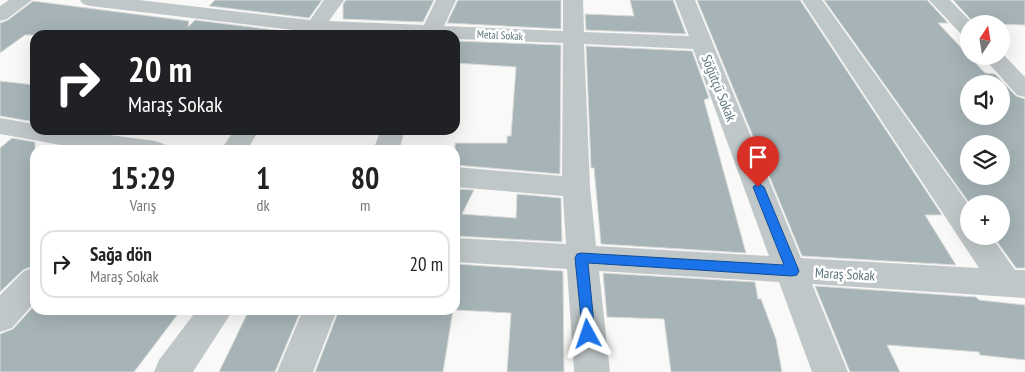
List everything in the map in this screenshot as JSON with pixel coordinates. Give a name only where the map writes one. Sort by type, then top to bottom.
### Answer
[{"type":"street","points":[[0,15],[22,0]]},
{"type":"street","name":"Metal Sokak","points":[[90,0],[269,14],[310,30]]},
{"type":"street","points":[[314,30],[334,0]]},
{"type":"street","points":[[432,30],[446,0]]},
{"type":"street","points":[[573,0],[576,187],[592,372]]},
{"type":"street","name":"Söğütçü Sokak","points":[[686,0],[830,372]]},
{"type":"street","points":[[812,0],[960,215]]},
{"type":"street","points":[[939,0],[960,22]]},
{"type":"street","name":"Metal Sokak","points":[[460,34],[702,43]]},
{"type":"street","points":[[1001,65],[1025,90]]},
{"type":"street","points":[[6,133],[111,145]]},
{"type":"street","points":[[460,177],[576,187]]},
{"type":"street","points":[[982,245],[1016,283]]},
{"type":"street","name":"Maraş Sokak","points":[[460,250],[1016,283]]},
{"type":"street","points":[[0,317],[30,285]]},
{"type":"street","points":[[172,372],[212,315]]},
{"type":"street","points":[[295,372],[318,315]]},
{"type":"building","points":[[215,0],[322,0],[309,18],[209,6]]},
{"type":"building","points":[[346,0],[434,0],[423,22],[343,19],[343,4]]},
{"type":"building","points":[[458,0],[561,0],[561,29],[447,23]]},
{"type":"building","points":[[630,0],[673,0],[686,34],[586,30],[585,14],[634,16]]},
{"type":"building","points":[[697,0],[800,0],[942,215],[925,215],[956,265],[802,256]]},
{"type":"building","points":[[824,0],[927,0],[948,23],[938,23],[960,46],[960,65],[977,65],[985,73],[996,75],[960,75],[960,125],[1010,125],[1010,90],[1016,96],[1025,99],[1025,268],[1016,268],[999,245],[1010,245],[1010,195],[964,195]]},
{"type":"building","points":[[953,0],[1025,0],[1025,25],[1010,25],[1010,15],[967,15]]},
{"type":"building","points":[[33,1],[189,21],[188,27],[195,20],[275,30],[30,30],[30,35],[25,35],[0,53],[0,23],[8,20]]},
{"type":"building","points":[[460,41],[561,45],[560,174],[460,165],[460,145],[455,145],[455,143],[507,143],[507,136],[511,136],[516,67],[460,63]]},
{"type":"building","points":[[586,46],[692,51],[709,98],[704,100],[746,253],[601,244],[594,168],[591,168]]},
{"type":"building","points":[[0,81],[30,84],[30,121],[0,116]]},
{"type":"building","points":[[12,138],[35,142],[35,145],[30,145],[30,267],[23,270],[0,292],[0,148]]},
{"type":"building","points":[[460,189],[474,190],[462,214],[516,218],[517,194],[561,198],[562,242],[460,236]]},
{"type":"building","points":[[460,264],[563,271],[564,372],[507,372],[511,313],[460,310]]},
{"type":"building","points":[[603,273],[755,282],[758,299],[761,299],[776,339],[782,372],[671,372],[664,319],[607,317]]},
{"type":"building","points":[[815,286],[976,297],[979,300],[1025,305],[1025,360],[980,355],[979,352],[887,345],[900,372],[850,372]]},
{"type":"building","points":[[30,310],[30,315],[177,315],[134,372],[0,372],[0,334],[13,329]]},
{"type":"building","points":[[247,315],[299,315],[275,372],[219,372]]},
{"type":"building","points":[[337,315],[452,315],[443,372],[315,372]]},
{"type":"route","points":[[588,334],[581,258],[792,271],[758,187]]}]
